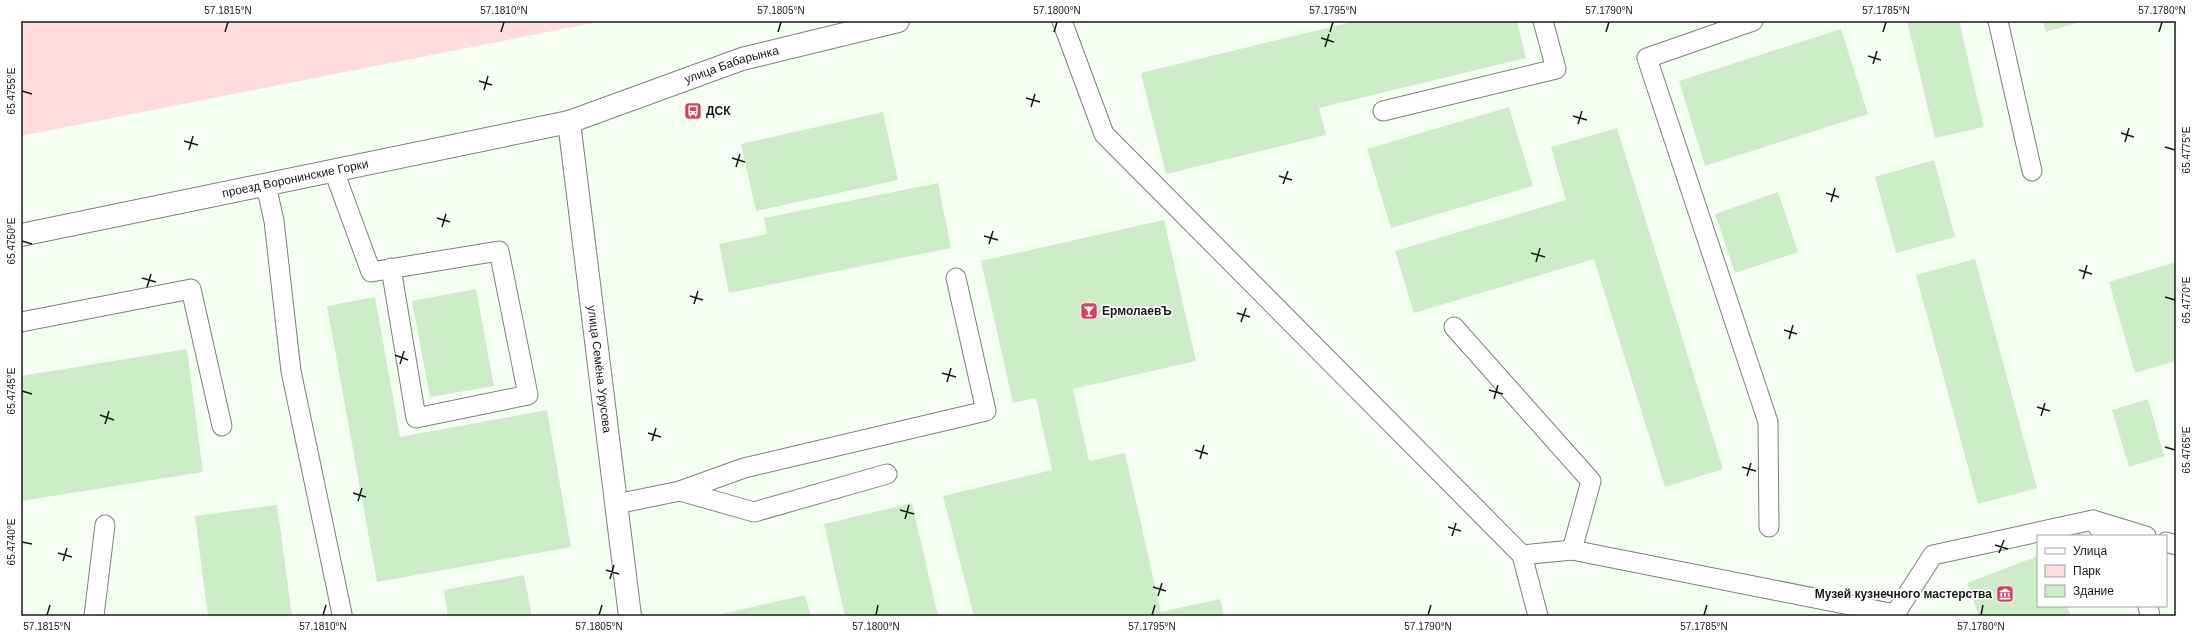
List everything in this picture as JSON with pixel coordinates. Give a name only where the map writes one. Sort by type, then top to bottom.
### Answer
[{"type":"street","name":"улица Бабарынка","points":[[569,122],[742,59],[898,21]]},
{"type":"street","name":"проезд Воронинские Горки","points":[[21,235],[569,122]]},
{"type":"street","name":"улица Семёна Урусова","points":[[569,122],[630,616]]},
{"type":"lane","points":[[1062,21],[1104,134],[1522,555],[1538,616]]},
{"type":"lane","points":[[1383,111],[1556,69],[1543,21]]},
{"type":"lane","points":[[1753,21],[1647,58],[1768,422],[1769,528]]},
{"type":"lane","points":[[1998,21],[2032,171]]},
{"type":"lane","points":[[334,171],[371,272],[391,268],[499,251],[528,395],[416,418],[391,268]]},
{"type":"lane","points":[[266,185],[274,221],[291,371],[342,614]]},
{"type":"lane","points":[[616,504],[680,491],[744,468],[986,411],[956,278]]},
{"type":"lane","points":[[21,322],[191,289],[222,426]]},
{"type":"lane","points":[[1454,327],[1591,481],[1572,550]]},
{"type":"lane","points":[[680,491],[754,512],[887,474]]},
{"type":"lane","points":[[1522,555],[1572,550],[1896,615],[1933,554],[2093,520],[2143,535]]},
{"type":"lane","points":[[2093,520],[2104,535]]},
{"type":"lane","points":[[94,616],[105,526]]},
{"type":"green space","points":[[21,21],[603,21],[21,136]]},
{"type":"building","points":[[1356,21],[1517,21],[1526,58],[1319,108],[1326,135],[1166,174],[1141,73]]},
{"type":"building","points":[[1907,21],[1959,21],[1984,127],[1935,138]]},
{"type":"building","points":[[2043,21],[2083,21],[2046,32]]},
{"type":"building","points":[[1841,29],[1868,114],[1705,166],[1679,81]]},
{"type":"building","points":[[1509,107],[1533,186],[1391,228],[1367,149]]},
{"type":"building","points":[[883,112],[898,180],[756,211],[741,144]]},
{"type":"building","points":[[1617,128],[1723,469],[1665,487],[1594,259],[1414,313],[1395,251],[1566,200],[1551,147]]},
{"type":"building","points":[[1934,160],[1955,237],[1896,253],[1875,177]]},
{"type":"building","points":[[938,183],[951,248],[729,293],[719,244],[767,234],[764,218]]},
{"type":"building","points":[[1778,192],[1798,252],[1735,273],[1715,214]]},
{"type":"building","points":[[1164,220],[1196,361],[1073,389],[1089,461],[1125,453],[1161,612],[1220,599],[1224,616],[974,616],[943,496],[1052,470],[1036,398],[1013,403],[981,261]]},
{"type":"building","points":[[1975,259],[2037,488],[1978,504],[1916,275]]},
{"type":"building","points":[[2176,262],[2176,361],[2135,373],[2109,282]]},
{"type":"building","points":[[476,289],[494,386],[430,397],[412,301]]},
{"type":"building","points":[[375,297],[400,437],[547,410],[571,547],[377,582],[327,306]]},
{"type":"building","points":[[187,349],[203,472],[21,501],[21,376]]},
{"type":"building","points":[[2148,399],[2164,456],[2129,467],[2112,410]]},
{"type":"building","points":[[912,503],[938,616],[845,616],[824,524]]},
{"type":"building","points":[[277,505],[292,616],[208,616],[195,516]]},
{"type":"building","name":"Музей кузнечного мастерства","points":[[2037,556],[2037,607],[2067,607],[2071,616],[1979,616],[1967,583]]},
{"type":"building","points":[[524,575],[532,616],[448,616],[444,590]]},
{"type":"building","points":[[805,595],[811,616],[717,616],[717,615]]},
{"type":"place","name":"ДСК","points":[[693,111]]},
{"type":"place","name":"ЕрмолаевЪ","points":[[1089,311]]},
{"type":"place","name":"Музей кузнечного мастерства","points":[[2005,594]]}]
